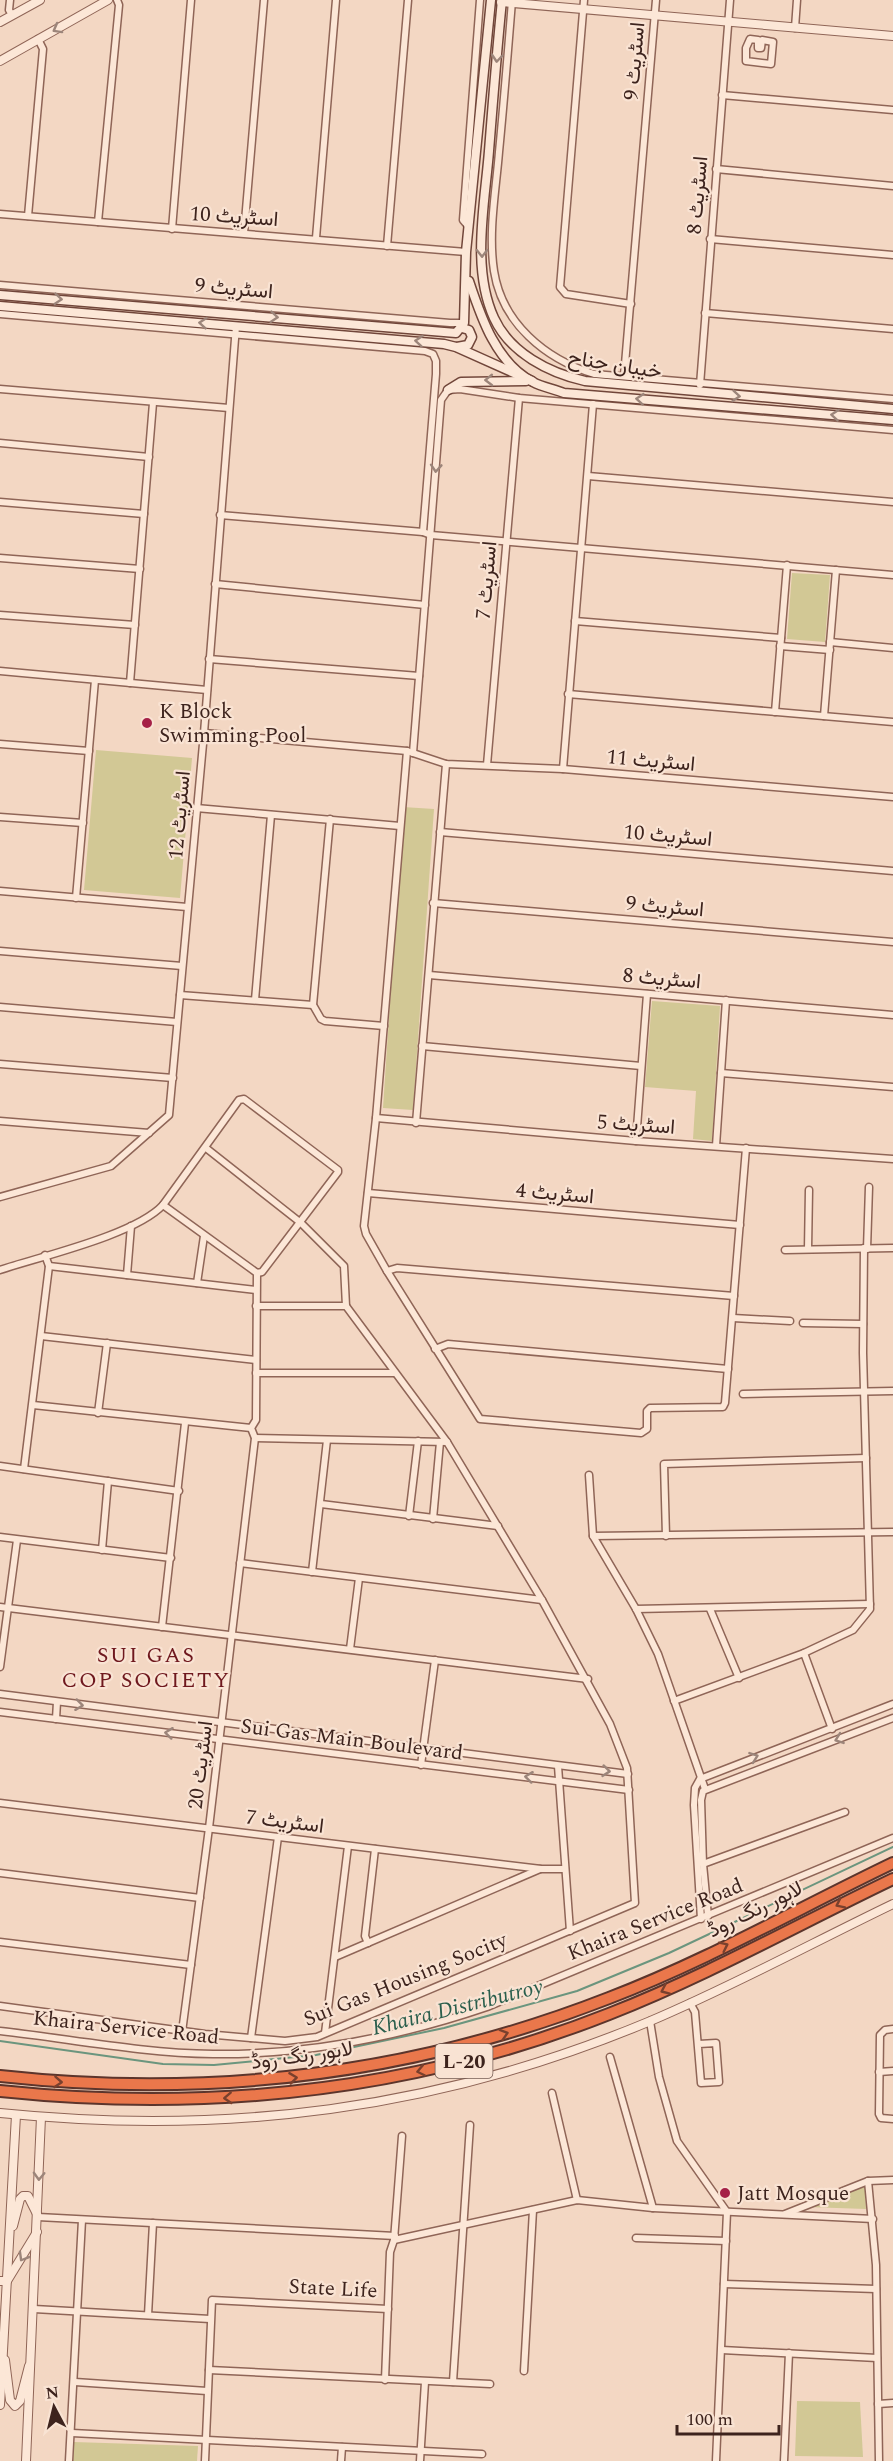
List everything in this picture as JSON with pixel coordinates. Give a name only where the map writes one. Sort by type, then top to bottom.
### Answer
[{"type":"highway","name":"لاہور رنگ روڈ","points":[[0,2076],[146,2086],[235,2084],[324,2074],[457,2048],[535,2025],[636,1988],[893,1863]]},
{"type":"highway","name":"لاہور رنگ روڈ","points":[[0,2091],[100,2099],[209,2099],[333,2088],[424,2070],[492,2053],[608,2014],[675,1986],[893,1879]]},
{"type":"main road","name":"خیبان جناح","points":[[456,347],[468,345],[472,337],[463,325],[467,275],[466,252],[491,0]]},
{"type":"main road","name":"خیبان جناح","points":[[502,1],[483,228],[483,262],[486,292],[494,318],[504,335],[528,357],[546,368],[593,378],[699,393],[893,409]]},
{"type":"main road","name":"خیبان جناح","points":[[467,275],[490,336],[513,367],[532,381],[564,393],[893,420]]},
{"type":"main road","points":[[0,295],[449,333],[456,333],[463,325]]},
{"type":"main road","points":[[0,306],[235,330],[444,344],[456,347],[532,381]]},
{"type":"main road","points":[[448,390],[461,382],[532,381]]},
{"type":"street","points":[[10,0],[9,10],[12,15]]},
{"type":"street","points":[[0,22],[40,0]]},
{"type":"street","points":[[0,61],[108,0]]},
{"type":"street","points":[[98,222],[119,5],[117,0]]},
{"type":"street","points":[[172,229],[191,0]]},
{"type":"street","points":[[244,233],[264,0]]},
{"type":"street","points":[[316,238],[336,0]]},
{"type":"street","points":[[387,246],[408,0]]},
{"type":"street","points":[[469,227],[464,220],[480,0]]},
{"type":"street","points":[[584,0],[560,287],[566,294],[631,304]]},
{"type":"street","name":"اسٹریٹ 9","points":[[624,376],[656,0]]},
{"type":"street","name":"اسٹریٹ 8","points":[[699,393],[729,0]]},
{"type":"street","points":[[795,28],[797,0]]},
{"type":"street","points":[[502,1],[893,36]]},
{"type":"street","points":[[512,2],[493,230],[494,271],[501,294],[512,317],[531,340],[545,352],[593,378],[624,376],[893,399]]},
{"type":"street","points":[[478,17],[489,18]]},
{"type":"street","points":[[28,216],[42,49],[38,39]]},
{"type":"street","points":[[750,39],[758,40],[758,48],[761,48],[762,40],[773,42],[771,64],[746,61],[746,48],[750,39]]},
{"type":"street","points":[[722,95],[893,110]]},
{"type":"street","points":[[716,169],[893,186]]},
{"type":"street","name":"اسٹریٹ 10","points":[[0,214],[466,252]]},
{"type":"street","points":[[483,228],[493,230]]},
{"type":"street","points":[[710,239],[893,255]]},
{"type":"street","name":"اسٹریٹ 9","points":[[0,285],[463,325]]},
{"type":"street","points":[[0,314],[235,330],[430,352],[436,360],[435,388],[423,531]]},
{"type":"street","points":[[705,314],[893,329]]},
{"type":"street","name":"اسٹریٹ 12","points":[[0,1197],[111,1166],[169,1115],[204,733],[235,330]]},
{"type":"street","points":[[0,389],[229,408]]},
{"type":"street","points":[[746,1148],[725,1403],[723,1407],[650,1408],[647,1411],[647,1429],[641,1433],[485,1420],[477,1415],[364,1230],[376,1118],[400,826],[426,605],[441,400],[448,390],[460,389],[519,398],[893,430]]},
{"type":"street","name":"اسٹریٹ 7","points":[[487,765],[519,398]]},
{"type":"street","points":[[130,683],[153,403]]},
{"type":"street","points":[[562,770],[593,404]]},
{"type":"street","points":[[0,443],[149,457]]},
{"type":"street","points":[[588,476],[893,502]]},
{"type":"street","points":[[0,502],[144,514]]},
{"type":"street","points":[[220,515],[423,531],[431,535],[893,575]]},
{"type":"street","points":[[0,558],[140,569]]},
{"type":"street","points":[[775,712],[787,565]]},
{"type":"street","points":[[824,716],[836,570]]},
{"type":"street","points":[[215,584],[426,605]]},
{"type":"street","points":[[0,615],[135,625]]},
{"type":"street","points":[[575,621],[781,638]]},
{"type":"street","points":[[780,646],[893,648]]},
{"type":"street","points":[[209,659],[419,676]]},
{"type":"street","points":[[0,671],[207,690]]},
{"type":"street","points":[[76,898],[95,680]]},
{"type":"street","points":[[568,694],[893,722]]},
{"type":"street","name":"اسٹریٹ 11","points":[[204,733],[410,752],[446,764],[562,770],[893,797]]},
{"type":"street","points":[[0,744],[89,751]]},
{"type":"street","points":[[416,1123],[446,764]]},
{"type":"street","points":[[196,808],[400,826]]},
{"type":"street","points":[[255,1000],[271,815]]},
{"type":"street","points":[[0,817],[83,823]]},
{"type":"street","points":[[330,819],[313,1005],[321,1018],[326,1021],[384,1026]]},
{"type":"street","name":"اسٹریٹ 10","points":[[440,832],[893,871]]},
{"type":"street","points":[[0,891],[187,908]]},
{"type":"street","name":"اسٹریٹ 9","points":[[434,903],[893,942]]},
{"type":"street","points":[[0,951],[182,966]]},
{"type":"street","name":"اسٹریٹ 8","points":[[429,975],[893,1015]]},
{"type":"street","points":[[636,1141],[647,993]]},
{"type":"street","points":[[180,995],[313,1005]]},
{"type":"street","points":[[716,1146],[726,1000]]},
{"type":"street","points":[[0,1007],[177,1022]]},
{"type":"street","points":[[422,1046],[640,1066]]},
{"type":"street","points":[[0,1064],[173,1078]]},
{"type":"street","points":[[721,1073],[893,1087]]},
{"type":"street","points":[[0,1270],[149,1218],[163,1205],[239,1100],[244,1099],[338,1170],[301,1223],[262,1272],[257,1273]]},
{"type":"street","name":"اسٹریٹ 5","points":[[376,1118],[636,1141],[893,1160]]},
{"type":"street","points":[[0,1121],[149,1133]]},
{"type":"street","points":[[206,1148],[301,1223],[344,1266],[346,1306],[444,1442],[542,1600],[588,1679],[626,1759],[629,1790]]},
{"type":"street","points":[[674,1701],[804,1653],[853,1630],[870,1609],[863,1324],[869,1187]]},
{"type":"street","points":[[808,1249],[809,1190]]},
{"type":"street","name":"اسٹریٹ 4","points":[[368,1193],[740,1226]]},
{"type":"street","points":[[163,1205],[257,1273]]},
{"type":"street","points":[[127,1275],[131,1226]]},
{"type":"street","points":[[197,1283],[204,1236]]},
{"type":"street","points":[[785,1250],[893,1248]]},
{"type":"street","points":[[24,1469],[49,1266],[45,1255]]},
{"type":"street","points":[[49,1266],[256,1290]]},
{"type":"street","points":[[387,1270],[397,1268],[734,1296]]},
{"type":"street","points":[[33,1405],[251,1428],[256,1420],[257,1273]]},
{"type":"street","points":[[256,1306],[346,1306]]},
{"type":"street","points":[[733,1318],[790,1321]]},
{"type":"street","points":[[802,1323],[863,1324]]},
{"type":"street","points":[[40,1336],[256,1360]]},
{"type":"street","points":[[98,1413],[107,1343]]},
{"type":"street","points":[[435,1349],[448,1344],[728,1369]]},
{"type":"street","points":[[256,1373],[395,1373]]},
{"type":"street","points":[[743,1394],[893,1391]]},
{"type":"street","points":[[162,1627],[185,1422]]},
{"type":"street","name":"اسٹریٹ 20","points":[[182,2032],[209,1828],[255,1438],[251,1428]]},
{"type":"street","points":[[255,1438],[444,1442]]},
{"type":"street","points":[[312,1572],[327,1440]]},
{"type":"street","points":[[409,1516],[418,1441]]},
{"type":"street","points":[[433,1518],[444,1442]]},
{"type":"street","points":[[666,1536],[664,1464],[866,1458]]},
{"type":"street","points":[[0,1466],[179,1491]]},
{"type":"street","points":[[589,1475],[593,1536],[636,1609],[658,1654],[705,1789],[701,1800],[703,1864],[708,1916]]},
{"type":"street","points":[[102,1550],[108,1481]]},
{"type":"street","points":[[321,1504],[498,1526]]},
{"type":"street","points":[[593,1536],[893,1532]]},
{"type":"street","points":[[0,1538],[171,1558]]},
{"type":"street","points":[[0,1667],[18,1540]]},
{"type":"street","points":[[240,1563],[542,1600]]},
{"type":"street","points":[[350,1648],[359,1578]]},
{"type":"street","points":[[636,1609],[870,1604]]},
{"type":"street","points":[[0,1607],[350,1648],[588,1679]]},
{"type":"street","points":[[710,1609],[739,1677]]},
{"type":"street","points":[[804,1653],[832,1728]]},
{"type":"street","points":[[421,1765],[435,1660]]},
{"type":"street","name":"Sui Gas Main Boulevard","points":[[0,1695],[628,1773]]},
{"type":"street","points":[[56,1719],[57,1702]]},
{"type":"street","points":[[701,1919],[694,1805],[695,1788],[700,1779],[893,1704]]},
{"type":"street","name":"Sui Gas Main Boulevard","points":[[0,1712],[629,1790]]},
{"type":"street","points":[[861,1718],[865,1729]]},
{"type":"street","points":[[705,1789],[893,1718]]},
{"type":"street","points":[[558,1766],[570,1931]]},
{"type":"street","name":"Sui Gas Housing Socity","points":[[0,2006],[182,2032],[285,2041],[325,2033],[635,1903],[629,1790]]},
{"type":"street","name":"اسٹریٹ 7","points":[[0,1803],[540,1869],[565,1869]]},
{"type":"street","points":[[703,1864],[846,1812]]},
{"type":"street","points":[[251,2038],[278,1837]]},
{"type":"street","name":"Khaira Service Road","points":[[0,2031],[164,2051],[213,2054],[291,2050],[382,2037],[425,2027],[487,2007],[893,1838]]},
{"type":"street","points":[[325,2033],[348,1846]]},
{"type":"street","points":[[368,1943],[365,1935],[375,1849]]},
{"type":"street","points":[[335,1957],[540,1869]]},
{"type":"street","points":[[0,1873],[200,1898]]},
{"type":"street","points":[[0,2113],[162,2123],[260,2118],[357,2106],[419,2094],[517,2069],[650,2021],[893,1904]]},
{"type":"street","points":[[0,1942],[191,1965]]},
{"type":"street","points":[[690,2003],[695,2012],[700,2083],[719,2082],[716,2043],[699,2044]]},
{"type":"street","points":[[650,2021],[659,2078],[677,2141],[727,2212],[716,2461]]},
{"type":"street","points":[[893,2030],[885,2030],[880,2035],[879,2072],[879,2114],[881,2118],[893,2120]]},
{"type":"street","points":[[610,2057],[653,2208]]},
{"type":"street","points":[[879,2072],[893,2071]]},
{"type":"street","points":[[552,2093],[578,2200]]},
{"type":"street","points":[[0,2405],[4,2281],[9,2241],[16,2115]]},
{"type":"street","points":[[26,2461],[38,2232],[41,2117]]},
{"type":"street","points":[[453,2382],[470,2126]]},
{"type":"street","name":"State Life","points":[[210,2319],[211,2301],[214,2299],[388,2309],[390,2252],[394,2238],[402,2136]]},
{"type":"street","points":[[782,2215],[868,2181],[893,2180]]},
{"type":"street","points":[[868,2181],[873,2219],[876,2289],[879,2461]]},
{"type":"street","points":[[9,2241],[20,2199],[23,2196],[28,2196],[38,2217]]},
{"type":"street","points":[[38,2217],[394,2238],[464,2226],[578,2200],[653,2208],[873,2219]]},
{"type":"street","points":[[524,2371],[533,2210]]},
{"type":"street","points":[[69,2461],[82,2220]]},
{"type":"street","points":[[148,2315],[153,2223]]},
{"type":"street","points":[[4,2281],[38,2232]]},
{"type":"street","points":[[636,2238],[726,2241]]},
{"type":"street","points":[[724,2284],[876,2289]]},
{"type":"street","points":[[34,2309],[210,2319],[205,2461]]},
{"type":"street","points":[[385,2380],[388,2309]]},
{"type":"street","points":[[722,2350],[877,2358]]},
{"type":"street","points":[[3,2352],[9,2400],[15,2406],[20,2401],[24,2378],[31,2358]]},
{"type":"street","points":[[784,2461],[789,2353]]},
{"type":"street","points":[[209,2370],[490,2384]]},
{"type":"street","points":[[75,2382],[207,2391]]},
{"type":"street","points":[[420,2461],[425,2382]]},
{"type":"street","points":[[878,2404],[893,2403]]},
{"type":"street","points":[[72,2433],[482,2454]]},
{"type":"street","points":[[341,2461],[342,2447]]},
{"type":"shaded area","points":[[792,573],[830,575],[825,642],[787,639]]},
{"type":"shaded area","points":[[96,750],[192,758],[180,898],[84,890]]},
{"type":"shaded area","points":[[403,807],[434,809],[413,1110],[383,1108]]},
{"type":"shaded area","points":[[652,1001],[720,1006],[712,1141],[693,1139],[696,1091],[645,1087]]},
{"type":"shaded area","points":[[865,2185],[866,2209],[807,2207]]},
{"type":"shaded area","points":[[797,2401],[860,2402],[863,2457],[795,2456]]},
{"type":"shaded area","points":[[74,2442],[198,2446],[197,2461],[73,2461]]},
{"type":"waterway","name":"Khaira Distributroy","points":[[0,2041],[163,2064],[214,2065],[316,2055],[444,2028],[577,1991],[669,1953],[893,1847]]},
{"type":"place","name":"K Block Swimming Pool","points":[[147,723]]},
{"type":"place","name":"Jatt Mosque","points":[[725,2193]]},
{"type":"district","name":"SUI GAS COP SOCIETY","points":[[146,1667]]}]
